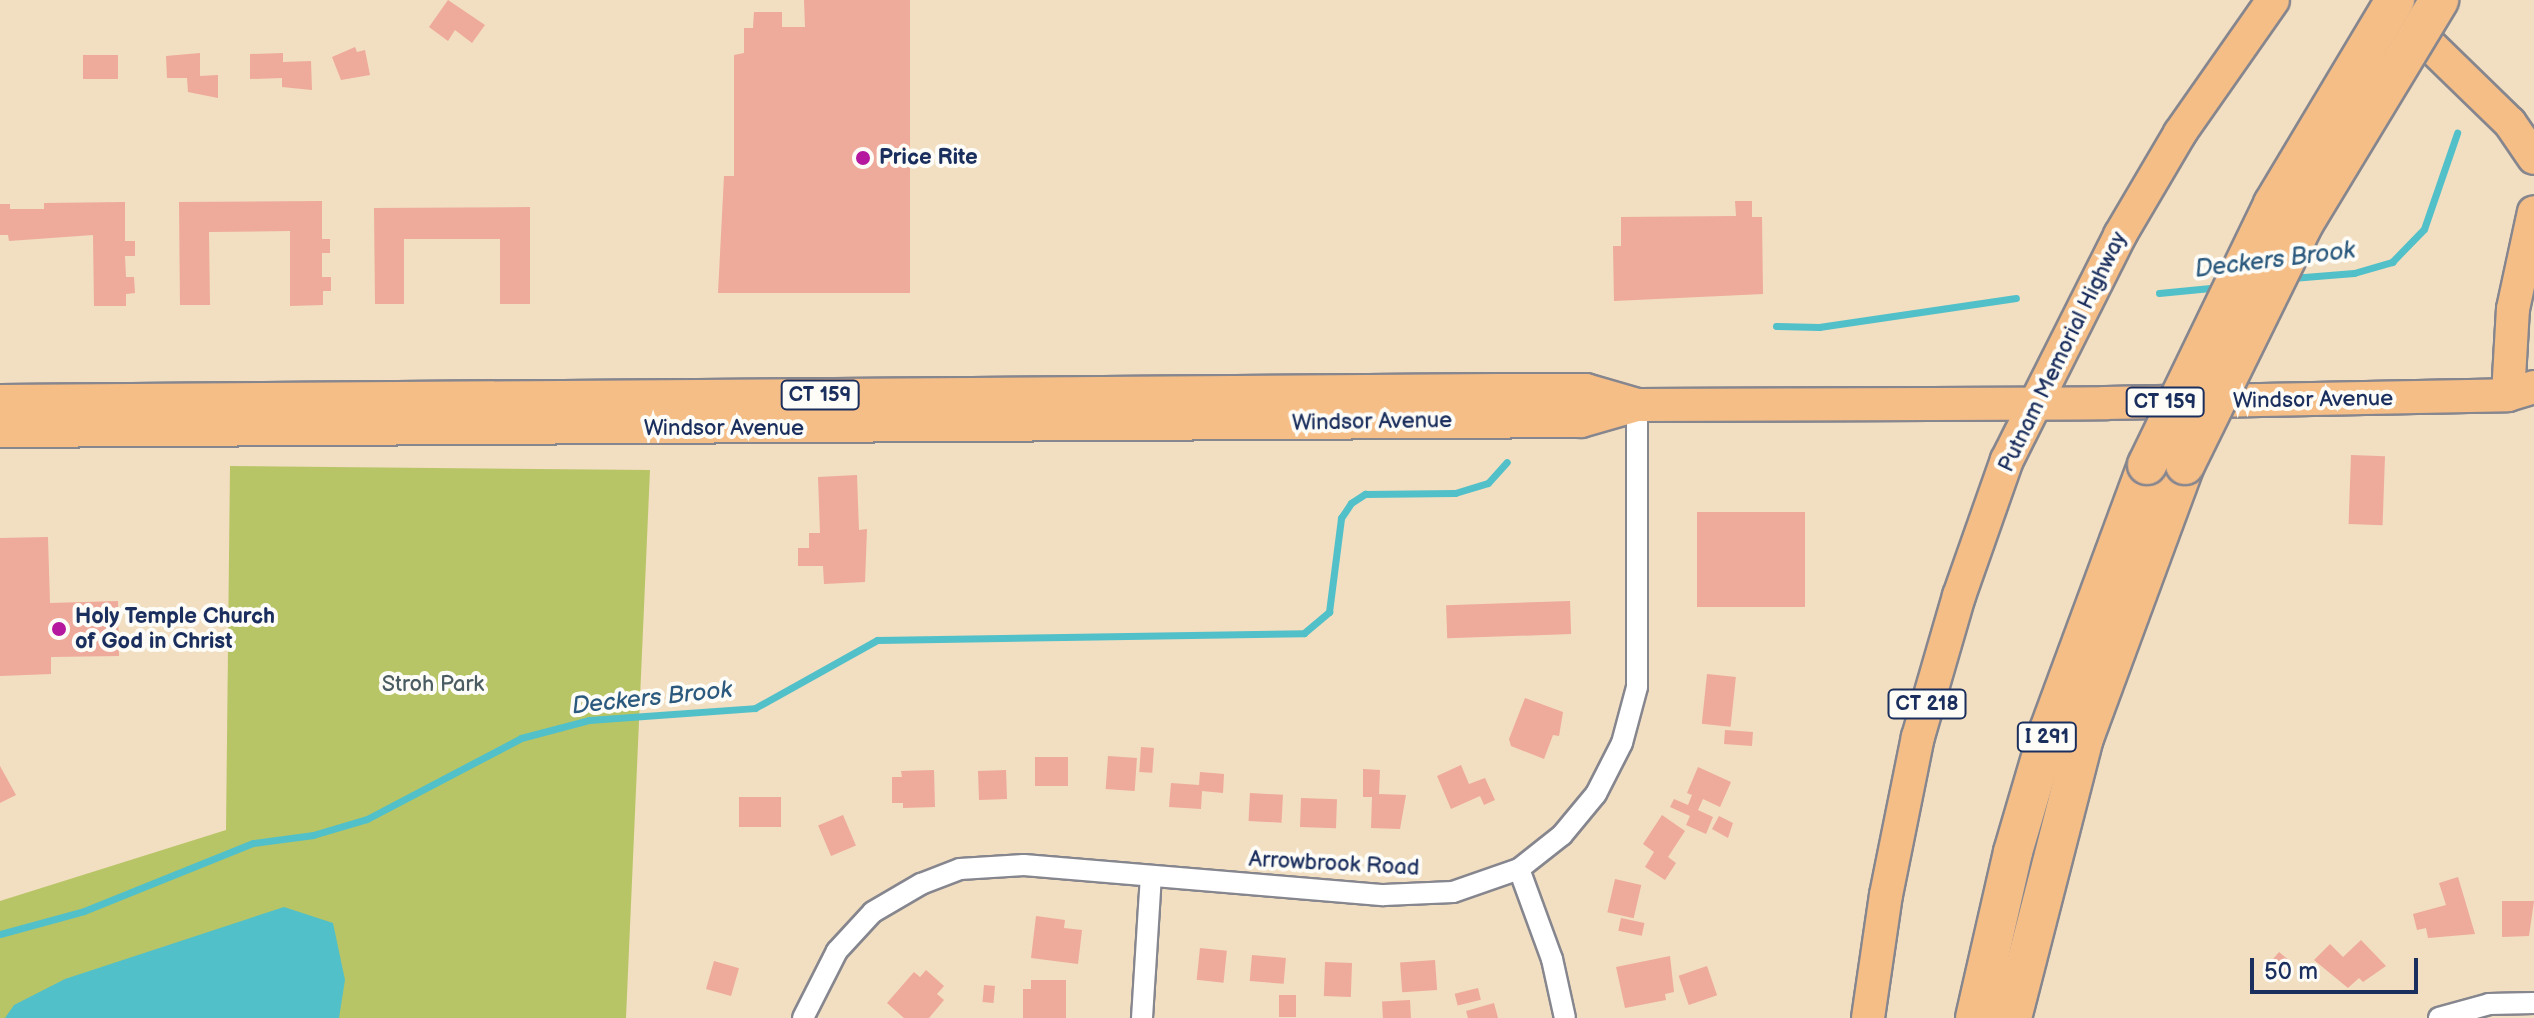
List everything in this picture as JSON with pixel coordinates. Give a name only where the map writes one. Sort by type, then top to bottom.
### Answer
[{"type":"highway","name":"I 291","points":[[1975,1018],[2013,852],[2049,730],[2147,465],[2259,229],[2395,0]]},
{"type":"highway","name":"I 291","points":[[2012,1018],[2084,738],[2185,465],[2296,238],[2439,0]]},
{"type":"main road","name":"Putnam Memorial Highway","points":[[1868,1018],[1896,840],[1918,737],[1975,549],[2033,403],[2139,201],[2273,0]]},
{"type":"main road","points":[[2384,0],[2510,123],[2534,158]]},
{"type":"main road","points":[[2525,395],[2513,309],[2534,212]]},
{"type":"main road","name":"Windsor Avenue","points":[[0,401],[125,415],[384,414],[916,427],[1446,406],[1586,390],[1637,405],[2033,403],[2525,395]]},
{"type":"main road","name":"Windsor Avenue","points":[[384,414],[923,394],[1446,406]]},
{"type":"main road","points":[[916,427],[923,394]]},
{"type":"main road","name":"Windsor Avenue","points":[[0,431],[125,415]]},
{"type":"street","name":"Arrowbrook Road","points":[[803,1018],[837,951],[873,912],[921,884],[960,869],[1024,865],[1384,895],[1453,892],[1519,869],[1562,835],[1596,794],[1622,743],[1637,687],[1637,405]]},
{"type":"street","points":[[1519,869],[1552,959],[1565,1018]]},
{"type":"street","points":[[1142,1018],[1151,876]]},
{"type":"street","points":[[2439,1018],[2489,1004],[2534,1003]]},
{"type":"green space","name":"Stroh Park","points":[[230,466],[650,470],[626,1018],[0,1018],[0,901],[226,830]]},
{"type":"water","points":[[284,907],[333,923],[345,980],[339,1018],[5,1018],[14,1005],[65,979]]},
{"type":"building","points":[[448,0],[485,25],[472,43],[455,30],[448,41],[429,27]]},
{"type":"building","points":[[804,0],[910,0],[910,293],[718,293],[724,176],[734,176],[734,55],[744,53],[744,28],[753,28],[754,12],[782,12],[782,27],[805,27]]},
{"type":"building","points":[[355,47],[357,52],[365,50],[370,75],[341,80],[332,57]]},
{"type":"building","points":[[200,53],[200,76],[218,75],[218,98],[188,92],[187,78],[167,78],[166,56]]},
{"type":"building","points":[[283,53],[283,62],[311,61],[312,90],[282,87],[282,78],[250,79],[250,54]]},
{"type":"building","points":[[83,55],[118,55],[118,79],[83,79]]},
{"type":"building","points":[[322,201],[322,239],[330,239],[330,253],[322,253],[322,277],[331,277],[331,291],[323,291],[323,305],[290,306],[290,231],[209,232],[210,305],[180,305],[179,202]]},
{"type":"building","points":[[1735,201],[1752,201],[1752,217],[1762,217],[1763,294],[1614,301],[1613,246],[1621,246],[1621,217],[1736,216]]},
{"type":"building","points":[[125,202],[125,241],[135,241],[135,256],[125,256],[126,277],[134,277],[135,293],[126,294],[126,306],[94,306],[93,235],[9,241],[8,235],[0,235],[0,204],[10,204],[10,209],[44,209],[44,203]]},
{"type":"building","points":[[530,207],[530,304],[500,304],[500,239],[404,239],[404,304],[375,304],[374,208]]},
{"type":"building","points":[[2351,455],[2385,456],[2383,525],[2349,524]]},
{"type":"building","points":[[857,475],[859,530],[867,529],[865,582],[824,584],[823,566],[798,566],[798,548],[809,548],[809,533],[820,533],[818,477]]},
{"type":"building","points":[[1697,512],[1805,512],[1805,607],[1697,607]]},
{"type":"building","name":"Holy Temple Church of God in Christ","points":[[48,537],[50,603],[118,601],[119,656],[51,657],[51,674],[0,676],[0,538]]},
{"type":"building","points":[[1570,601],[1571,634],[1447,638],[1446,605]]},
{"type":"building","points":[[1707,674],[1736,677],[1731,727],[1702,724]]},
{"type":"building","points":[[1525,698],[1563,712],[1559,736],[1553,735],[1544,759],[1511,746],[1509,739]]},
{"type":"building","points":[[1725,730],[1753,732],[1752,746],[1724,744]]},
{"type":"building","points":[[1141,747],[1154,748],[1152,773],[1139,772]]},
{"type":"building","points":[[1108,756],[1137,758],[1135,791],[1106,789]]},
{"type":"building","points":[[1035,757],[1068,757],[1068,786],[1035,786]]},
{"type":"building","points":[[1461,765],[1469,784],[1485,778],[1495,800],[1484,805],[1480,796],[1451,809],[1437,776]]},
{"type":"building","points":[[0,766],[16,795],[0,803]]},
{"type":"building","points":[[1698,767],[1731,782],[1720,807],[1703,799],[1698,810],[1713,817],[1706,834],[1686,825],[1690,816],[1670,807],[1674,799],[1688,805],[1692,795],[1687,793]]},
{"type":"building","points":[[1363,769],[1380,770],[1379,794],[1406,795],[1400,829],[1371,828],[1372,797],[1363,797]]},
{"type":"building","points":[[934,770],[935,807],[903,808],[903,803],[892,803],[892,777],[902,777],[901,771]]},
{"type":"building","points":[[1006,770],[1007,799],[979,800],[978,771]]},
{"type":"building","points":[[1200,772],[1224,774],[1223,793],[1202,791],[1201,809],[1169,807],[1171,783],[1199,785]]},
{"type":"building","points":[[1250,793],[1283,795],[1281,823],[1249,821]]},
{"type":"building","points":[[739,797],[781,797],[781,827],[739,827]]},
{"type":"building","points":[[1301,798],[1337,799],[1336,828],[1300,827]]},
{"type":"building","points":[[843,815],[856,845],[831,856],[818,826]]},
{"type":"building","points":[[1662,815],[1685,831],[1668,857],[1676,863],[1665,880],[1645,867],[1654,852],[1643,844]]},
{"type":"building","points":[[1719,816],[1733,823],[1728,838],[1712,829]]},
{"type":"building","points":[[2458,877],[2475,934],[2428,938],[2426,928],[2417,930],[2413,914],[2446,905],[2439,883]]},
{"type":"building","points":[[1615,879],[1641,885],[1634,918],[1607,912]]},
{"type":"building","points":[[2502,901],[2534,901],[2529,936],[2502,937]]},
{"type":"building","points":[[1036,916],[1065,920],[1064,928],[1082,930],[1078,964],[1031,958]]},
{"type":"building","points":[[1621,918],[1644,923],[1642,936],[1618,931]]},
{"type":"building","points":[[2361,940],[2386,966],[2363,982],[2359,978],[2348,988],[2314,960],[2330,944],[2343,957]]},
{"type":"building","points":[[1200,948],[1227,951],[1224,983],[1197,980]]},
{"type":"building","points":[[2279,952],[2291,962],[2282,974],[2269,963]]},
{"type":"building","points":[[1252,955],[1286,958],[1284,984],[1250,981]]},
{"type":"building","points":[[1670,956],[1674,992],[1665,994],[1666,1000],[1625,1008],[1616,967]]},
{"type":"building","points":[[1435,960],[1437,990],[1402,992],[1400,962]]},
{"type":"building","points":[[714,961],[739,968],[731,996],[706,989]]},
{"type":"building","points":[[1325,962],[1352,963],[1351,997],[1324,996]]},
{"type":"building","points":[[1707,966],[1717,995],[1689,1005],[1679,976]]},
{"type":"building","points":[[926,970],[944,986],[937,994],[944,1000],[929,1018],[904,1018],[887,1003],[914,972],[920,977]]},
{"type":"building","points":[[1031,980],[1066,980],[1066,1018],[1023,1018],[1023,989],[1031,989]]},
{"type":"building","points":[[984,985],[995,986],[993,1003],[983,1002]]},
{"type":"building","points":[[1478,988],[1481,1000],[1458,1005],[1455,994]]},
{"type":"building","points":[[1279,995],[1296,995],[1296,1017],[1279,1017]]},
{"type":"building","points":[[1410,1000],[1411,1018],[1383,1018],[1382,1001]]},
{"type":"building","points":[[1494,1003],[1498,1018],[1468,1018],[1466,1011]]},
{"type":"waterway","name":"Deckers Brook","points":[[2292,278],[2354,273],[2392,262],[2424,229],[2457,133]]},
{"type":"waterway","name":"Deckers Brook","points":[[2159,293],[2221,287]]},
{"type":"waterway","name":"Deckers Brook","points":[[1776,326],[1819,327],[2016,298]]},
{"type":"waterway","name":"Deckers Brook","points":[[0,934],[84,911],[253,843],[313,835],[367,819],[521,738],[589,720],[755,708],[877,640],[1304,633],[1329,612],[1341,518],[1351,503],[1365,494],[1455,493],[1488,483],[1507,462]]},
{"type":"place","name":"Price Rite","points":[[863,158]]},
{"type":"place","name":"Holy Temple Church of God in Christ","points":[[59,629]]}]
